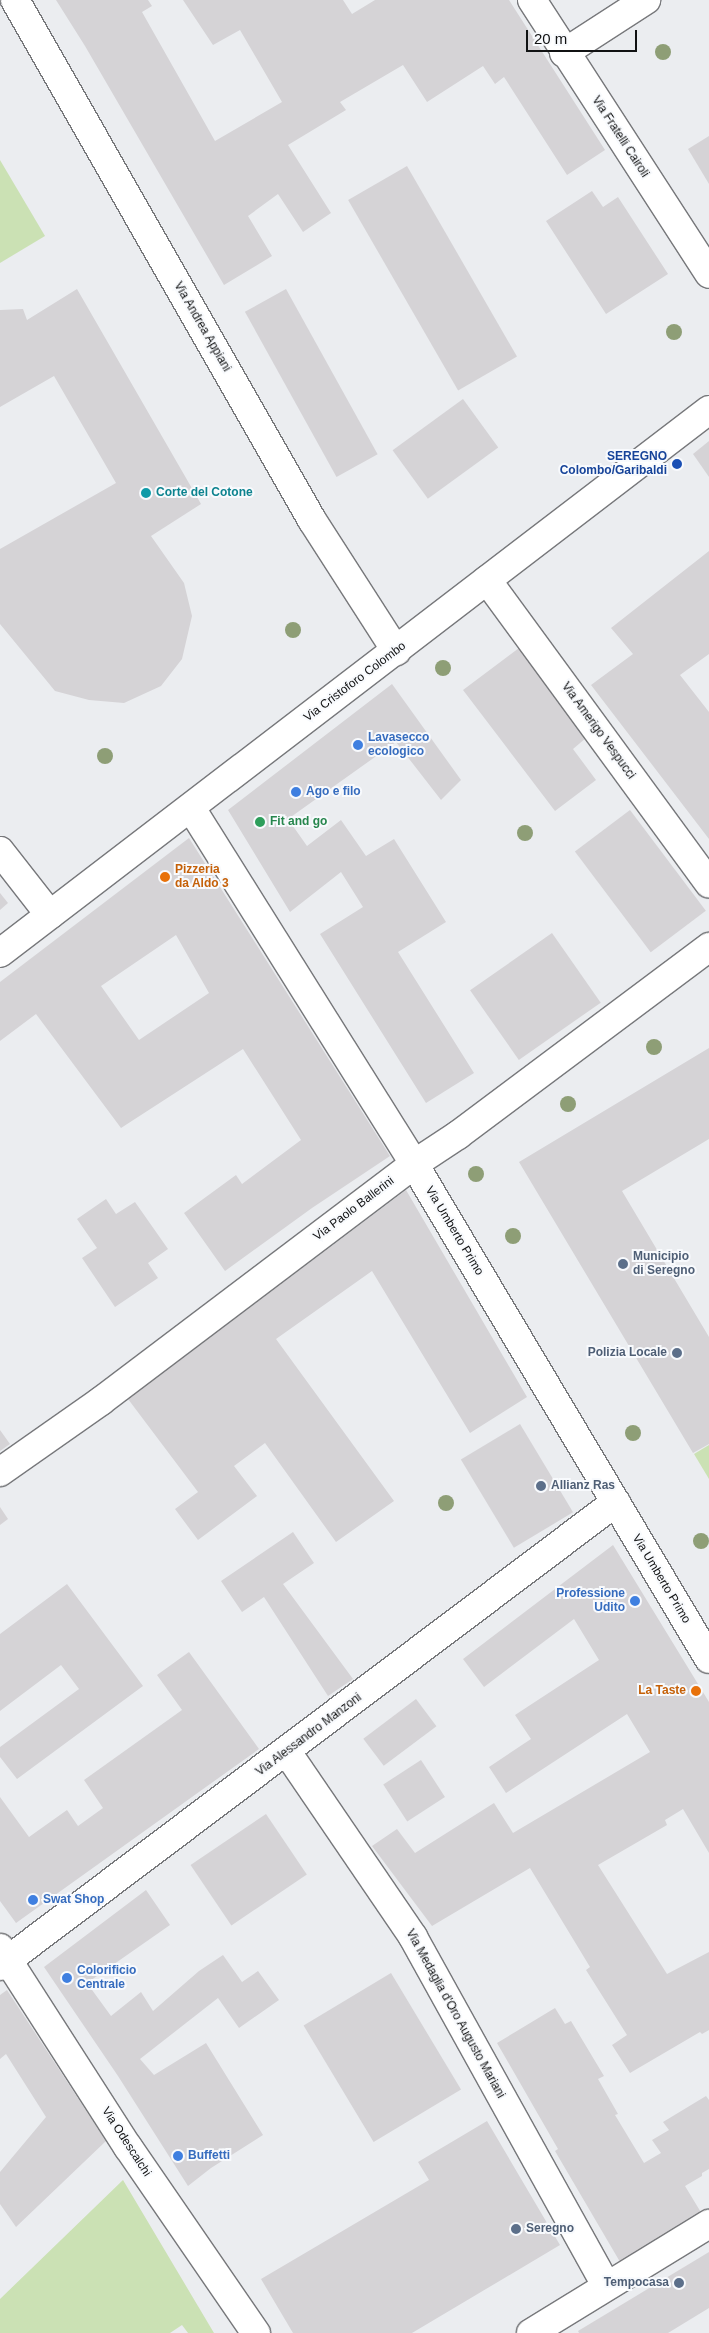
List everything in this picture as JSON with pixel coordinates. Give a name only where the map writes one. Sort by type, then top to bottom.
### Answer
[{"type":"street","name":"Via Andrea Appiani","points":[[16,0],[312,520],[396,650]]},
{"type":"street","name":"Via Fratelli Cairoli","points":[[532,0],[564,53],[709,274]]},
{"type":"street","points":[[564,53],[646,0]]},
{"type":"street","name":"Via Cristoforo Colombo","points":[[0,954],[709,410]]},
{"type":"street","name":"Via Amerigo Vespucci","points":[[487,580],[709,883]]},
{"type":"street","name":"Via Umberto Primo","points":[[191,808],[414,1164],[709,1659]]},
{"type":"street","points":[[0,851],[50,915]]},
{"type":"street","name":"Via Paolo Ballerini","points":[[0,1472],[101,1401],[414,1164],[458,1135],[709,947]]},
{"type":"street","name":"Via Alessandro Manzoni","points":[[3,1958],[287,1752],[616,1502]]},
{"type":"street","name":"Via Medaglia d'Oro Augusto Mariani","points":[[287,1752],[413,1937],[606,2285]]},
{"type":"street","name":"Via Odescalchi","points":[[3,1958],[128,2146],[256,2333]]},
{"type":"street","points":[[531,2333],[606,2285],[709,2224]]},
{"type":"green space","points":[[0,160],[45,236],[0,263]]},
{"type":"green space","points":[[709,1445],[709,1479],[694,1454]]},
{"type":"green space","points":[[123,2180],[214,2333],[188,2333],[182,2325],[170,2333],[0,2333],[0,2299]]},
{"type":"building","points":[[56,0],[148,0],[152,6],[142,12],[215,141],[282,102],[240,30],[213,45],[183,0],[343,0],[352,14],[375,0],[509,0],[605,150],[567,175],[504,77],[495,84],[483,66],[427,102],[403,65],[340,102],[346,110],[288,145],[331,213],[303,232],[278,194],[248,216],[272,256],[224,285],[85,46]]},
{"type":"building","points":[[709,136],[709,184],[688,149]]},
{"type":"building","points":[[407,166],[517,357],[458,391],[348,200]]},
{"type":"building","points":[[592,191],[603,207],[618,197],[668,274],[606,314],[546,221]]},
{"type":"building","name":"Corte del Cotone","points":[[77,289],[201,504],[151,536],[184,583],[192,616],[182,659],[161,686],[124,703],[89,700],[55,691],[0,624],[0,549],[116,483],[54,376],[0,407],[0,310],[23,309],[27,320]]},
{"type":"building","points":[[286,289],[378,454],[337,477],[245,312]]},
{"type":"building","points":[[463,399],[498,448],[428,499],[393,450]]},
{"type":"building","points":[[709,441],[709,477],[693,454]]},
{"type":"building","points":[[709,551],[709,654],[680,675],[709,712],[709,839],[591,685],[633,654],[611,628]]},
{"type":"building","points":[[519,648],[586,738],[573,749],[596,780],[555,811],[463,690]]},
{"type":"building","points":[[392,684],[461,780],[441,800],[396,742],[288,819],[307,846],[341,820],[366,856],[394,839],[446,922],[398,952],[474,1073],[426,1103],[320,934],[363,907],[341,872],[290,912],[228,810]]},
{"type":"building","points":[[630,810],[706,911],[651,952],[575,852]]},
{"type":"building","points":[[189,838],[390,1156],[312,1208],[225,1271],[184,1213],[236,1175],[242,1184],[301,1140],[243,1049],[121,1128],[36,1014],[0,1041],[0,982]],"holes":[[[176,935],[209,993],[139,1040],[101,986]]]},
{"type":"building","points":[[0,893],[8,903],[0,910]]},
{"type":"building","points":[[552,933],[601,1003],[519,1060],[470,990]]},
{"type":"building","name":"Municipio di Seregno","points":[[709,1048],[709,1139],[622,1191],[709,1337],[709,1444],[693,1453],[519,1162]]},
{"type":"building","points":[[406,1190],[527,1397],[470,1433],[372,1271],[276,1339],[394,1501],[336,1542],[265,1443],[234,1466],[257,1496],[198,1540],[175,1509],[198,1492],[128,1399]]},
{"type":"building","points":[[106,1199],[116,1214],[135,1202],[168,1249],[148,1263],[158,1278],[115,1307],[82,1258],[97,1248],[77,1219]]},
{"type":"building","points":[[520,1424],[573,1512],[514,1548],[461,1460]]},
{"type":"building","points":[[0,1430],[10,1444],[0,1451]]},
{"type":"building","points":[[0,1507],[8,1519],[0,1525]]},
{"type":"building","points":[[293,1532],[314,1563],[283,1584],[353,1679],[328,1696],[264,1597],[242,1612],[221,1581]]},
{"type":"building","points":[[613,1545],[709,1702],[709,1853],[683,1809],[665,1820],[667,1825],[598,1865],[667,1974],[709,1952],[709,2030],[702,2034],[700,2032],[630,2073],[612,2045],[627,2035],[586,1970],[590,1967],[530,1868],[432,1926],[372,1846],[397,1829],[415,1853],[494,1803],[513,1833],[650,1752],[627,1714],[506,1793],[489,1767],[531,1739],[515,1715],[599,1660],[574,1619],[484,1687],[463,1659]]},
{"type":"building","points":[[67,1584],[143,1686],[17,1779],[0,1757],[0,1747],[79,1689],[61,1665],[0,1711],[0,1634]]},
{"type":"building","points":[[189,1652],[259,1749],[16,1923],[0,1901],[0,1797],[29,1837],[67,1810],[78,1826],[103,1808],[84,1780],[182,1710],[157,1675]]},
{"type":"building","points":[[416,1699],[436,1726],[384,1766],[363,1739]]},
{"type":"building","points":[[421,1760],[445,1797],[407,1821],[383,1785]]},
{"type":"building","points":[[266,1814],[307,1875],[231,1925],[191,1865]]},
{"type":"building","points":[[146,1890],[170,1925],[87,1983],[111,2016],[141,1992],[153,2011],[199,1971],[223,1955],[242,1982],[258,1971],[279,2000],[239,2028],[218,1998],[140,2059],[154,2075],[206,2043],[263,2135],[211,2168],[188,2186],[118,2076],[44,1967]]},
{"type":"building","points":[[391,1973],[461,2090],[374,2142],[304,2026]]},
{"type":"building","points":[[7,1990],[106,2141],[16,2227],[0,2204],[0,2172],[46,2117],[6,2054],[0,2059],[0,1995]]},
{"type":"building","points":[[555,2008],[565,2024],[571,2021],[604,2076],[598,2079],[618,2114],[615,2115],[644,2163],[661,2153],[652,2140],[669,2130],[663,2122],[706,2096],[709,2100],[709,2169],[702,2173],[702,2176],[685,2186],[705,2219],[623,2267],[555,2151],[558,2149],[497,2043]]},
{"type":"building","points":[[487,2121],[560,2245],[412,2333],[293,2333],[261,2279],[429,2180],[418,2162]]},
{"type":"building","points":[[709,2252],[709,2308],[668,2333],[579,2333],[578,2331]]},
{"type":"place","name":"SEREGNO Colombo/Garibaldi","points":[[677,464]]},
{"type":"place","name":"Corte del Cotone","points":[[146,493]]},
{"type":"place","name":"Lavasecco ecologico","points":[[358,745]]},
{"type":"place","name":"Ago e filo","points":[[296,792]]},
{"type":"place","name":"Fit and go","points":[[260,822]]},
{"type":"place","name":"Pizzeria da Aldo 3","points":[[165,877]]},
{"type":"place","name":"Municipio di Seregno","points":[[623,1264]]},
{"type":"place","name":"Polizia Locale","points":[[677,1353]]},
{"type":"place","name":"Allianz Ras","points":[[541,1486]]},
{"type":"place","name":"Professione Udito","points":[[635,1601]]},
{"type":"place","name":"La Taste","points":[[696,1691]]},
{"type":"place","name":"Swat Shop","points":[[33,1900]]},
{"type":"place","name":"Colorificio Centrale","points":[[67,1978]]},
{"type":"place","name":"Buffetti","points":[[178,2156]]},
{"type":"place","name":"Seregno","points":[[516,2229]]},
{"type":"place","name":"Tempocasa","points":[[679,2283]]}]
